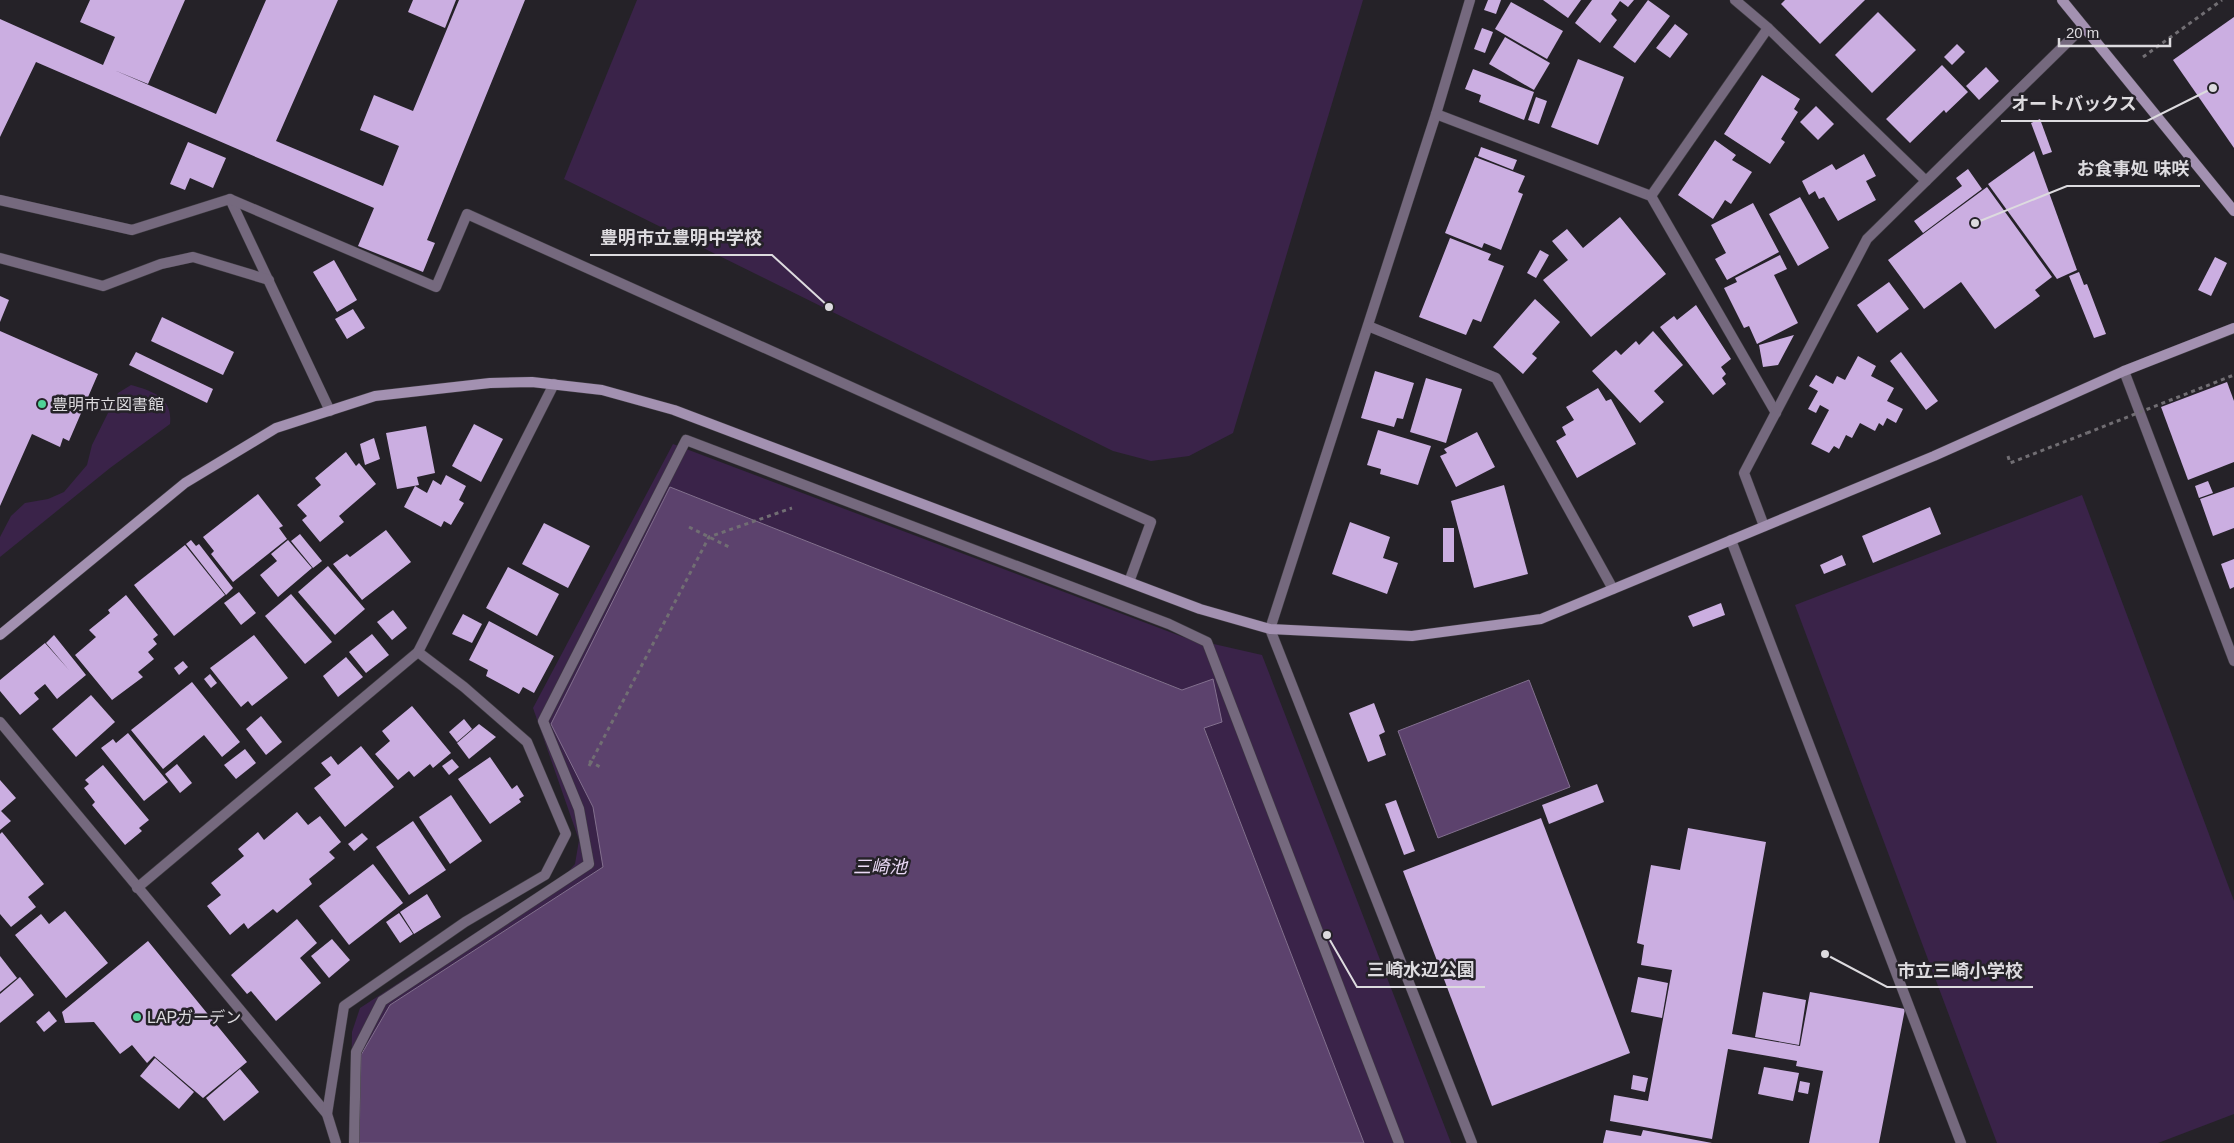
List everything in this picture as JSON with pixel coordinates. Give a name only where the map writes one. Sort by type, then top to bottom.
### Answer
[{"type":"street","points":[[1470,0],[1436,114],[1270,629],[1472,1143]]},
{"type":"street","points":[[1735,0],[1768,28],[1926,181]]},
{"type":"street","points":[[2062,0],[2082,27],[2234,210]]},
{"type":"street","points":[[1764,526],[1744,473],[1868,239],[2082,27]]},
{"type":"street","points":[[1652,196],[1768,28]]},
{"type":"street","points":[[1436,114],[1652,196],[1776,413]]},
{"type":"street","points":[[0,200],[132,230],[230,200],[436,287],[467,214],[1151,522],[1129,582]]},
{"type":"street","points":[[230,200],[330,411]]},
{"type":"street","points":[[0,258],[103,286],[161,264],[193,257],[269,280]]},
{"type":"street","points":[[1368,326],[1496,378],[1613,589]]},
{"type":"street","points":[[0,635],[185,483],[276,428],[375,396],[490,383],[554,384],[602,390],[674,410],[1200,609],[1270,629],[1412,636],[1541,619],[1934,456],[2124,370],[2234,328]]},
{"type":"street","points":[[2124,370],[2234,662]]},
{"type":"street","points":[[137,888],[418,652],[554,384]]},
{"type":"street","points":[[354,1143],[356,1052],[382,1001],[590,864],[579,809],[542,722],[686,440],[1170,624],[1206,642],[1399,1143]]},
{"type":"street","points":[[1731,540],[1961,1143]]},
{"type":"street","points":[[327,1114],[344,1006],[465,922],[545,874],[566,834],[527,742],[464,687],[418,652]]},
{"type":"street","points":[[0,722],[327,1114],[336,1143]]},
{"type":"path","points":[[2142,57],[2222,0]]},
{"type":"path","points":[[2008,456],[2010,463],[2234,375]]},
{"type":"path","points":[[588,769],[709,537],[755,521]]},
{"type":"path","points":[[689,527],[729,547]]},
{"type":"path","points":[[585,760],[602,768]]},
{"type":"shaded area","points":[[637,0],[1363,0],[1233,433],[1189,456],[1151,461],[1113,451],[564,179]]},
{"type":"shaded area","points":[[131,385],[154,393],[165,402],[170,415],[170,424],[110,468],[0,557],[0,537],[11,516],[25,503],[48,499],[64,492],[87,465],[92,445],[118,393]]},
{"type":"shaded area","points":[[673,444],[1183,637],[1262,655],[1451,1143],[1364,1143],[1204,727],[1213,680],[1183,690],[670,487],[552,724],[593,807],[603,867],[390,1005],[361,1055],[359,1143],[350,1143],[352,1032],[360,1008],[567,873],[575,864],[579,840],[533,708]]},
{"type":"shaded area","points":[[2082,495],[2234,901],[2234,1114],[2158,1143],[1997,1143],[1795,605]]},
{"type":"water","name":"三崎池","points":[[670,487],[1182,690],[1213,679],[1222,722],[1204,728],[1364,1143],[359,1143],[361,1055],[390,1005],[603,867],[593,807],[551,724]]},
{"type":"water","points":[[1529,680],[1570,787],[1438,838],[1398,731]]},
{"type":"building","points":[[90,0],[185,0],[148,84],[114,70],[216,114],[266,0],[338,0],[276,141],[383,186],[399,146],[360,130],[374,95],[413,111],[459,0],[525,0],[427,240],[435,243],[423,272],[358,246],[374,208],[36,62],[0,137],[0,19],[103,65],[115,37],[80,22]]},
{"type":"building","points":[[413,0],[456,0],[445,28],[408,12]]},
{"type":"building","points":[[1488,0],[1501,0],[1496,14],[1484,10]]},
{"type":"building","points":[[1543,0],[1581,0],[1568,18]]},
{"type":"building","points":[[1592,0],[1634,0],[1628,7],[1620,1],[1611,14],[1617,20],[1600,43],[1575,23]]},
{"type":"building","points":[[1648,0],[1670,16],[1635,63],[1613,47]]},
{"type":"building","points":[[1785,0],[1865,0],[1820,44],[1781,4]]},
{"type":"building","points":[[1511,2],[1563,31],[1547,59],[1495,29]]},
{"type":"building","points":[[1878,12],[1916,50],[1872,93],[1835,55]]},
{"type":"building","points":[[2234,17],[2234,148],[2173,60]]},
{"type":"building","points":[[1675,24],[1688,34],[1670,58],[1656,48]]},
{"type":"building","points":[[1482,28],[1493,32],[1485,53],[1474,49]]},
{"type":"building","points":[[1505,37],[1550,63],[1534,90],[1489,64]]},
{"type":"building","points":[[1957,44],[1965,52],[1952,65],[1944,57]]},
{"type":"building","points":[[1578,59],[1624,77],[1598,145],[1551,127]]},
{"type":"building","points":[[1942,65],[1968,92],[1946,113],[1944,110],[1910,143],[1886,119]]},
{"type":"building","points":[[1986,67],[1999,81],[1979,100],[1966,86]]},
{"type":"building","points":[[1473,69],[1534,92],[1524,120],[1479,102],[1481,95],[1465,89]]},
{"type":"building","points":[[1762,75],[1800,99],[1794,109],[1798,112],[1781,139],[1785,142],[1770,164],[1724,134]]},
{"type":"building","points":[[1536,97],[1547,101],[1539,124],[1528,120]]},
{"type":"building","points":[[1816,106],[1834,124],[1818,140],[1800,122]]},
{"type":"building","points":[[2040,119],[2052,152],[2043,155],[2031,123]]},
{"type":"building","points":[[1715,140],[1736,155],[1732,160],[1752,172],[1731,204],[1725,200],[1713,219],[1678,195]]},
{"type":"building","points":[[188,142],[226,158],[213,188],[190,178],[185,190],[170,184]]},
{"type":"building","points":[[1481,147],[1517,160],[1513,170],[1478,156]]},
{"type":"building","points":[[2034,151],[2077,270],[2057,279],[1988,184]]},
{"type":"building","points":[[1864,154],[1876,176],[1866,181],[1876,200],[1838,221],[1824,197],[1819,199],[1815,191],[1809,195],[1802,181],[1832,164],[1836,170]]},
{"type":"building","points":[[1475,157],[1525,176],[1518,192],[1523,194],[1501,250],[1484,243],[1482,248],[1445,233]]},
{"type":"building","points":[[1968,169],[1982,189],[1923,233],[1914,221],[1962,186],[1956,178]]},
{"type":"building","points":[[1987,187],[2052,277],[2035,290],[2040,296],[1995,329],[1961,282],[1924,309],[1888,260]]},
{"type":"building","points":[[1800,197],[1829,248],[1798,266],[1769,214]]},
{"type":"building","points":[[1753,203],[1779,252],[1727,280],[1715,259],[1726,253],[1711,225]]},
{"type":"building","points":[[1620,217],[1666,274],[1591,337],[1543,280],[1568,260],[1552,241],[1567,229],[1583,248]]},
{"type":"building","points":[[1450,238],[1491,254],[1488,260],[1504,266],[1481,322],[1473,319],[1466,335],[1419,317]]},
{"type":"building","points":[[1540,250],[1549,255],[1536,278],[1527,273]]},
{"type":"building","points":[[1780,255],[1787,269],[1774,275],[1798,323],[1757,344],[1749,326],[1744,328],[1724,288],[1737,282],[1735,278]]},
{"type":"building","points":[[2215,257],[2227,263],[2211,296],[2198,290]]},
{"type":"building","points":[[334,260],[357,300],[337,312],[313,272]]},
{"type":"building","points":[[2079,272],[2084,285],[2087,284],[2106,334],[2094,338],[2069,276]]},
{"type":"building","points":[[1889,282],[1909,309],[1877,333],[1857,305]]},
{"type":"building","points":[[0,296],[9,300],[0,322]]},
{"type":"building","points":[[1535,299],[1560,322],[1532,354],[1537,358],[1523,374],[1493,347]]},
{"type":"building","points":[[1696,305],[1731,359],[1721,367],[1726,374],[1722,378],[1726,384],[1713,395],[1660,327],[1674,316],[1677,320]]},
{"type":"building","points":[[353,309],[365,328],[347,339],[335,319]]},
{"type":"building","points":[[162,317],[234,352],[223,375],[151,341]]},
{"type":"building","name":"豊明市立図書館","points":[[0,331],[98,374],[69,441],[63,438],[60,447],[32,434],[0,506]]},
{"type":"building","points":[[1653,331],[1683,365],[1654,391],[1664,402],[1640,423],[1592,371],[1616,350],[1621,355],[1636,341],[1639,345]]},
{"type":"building","points":[[1794,335],[1778,365],[1763,367],[1759,345]]},
{"type":"building","points":[[136,352],[213,389],[207,403],[129,365]]},
{"type":"building","points":[[1901,352],[1938,401],[1926,410],[1890,361]]},
{"type":"building","points":[[1858,356],[1876,366],[1871,376],[1894,388],[1887,401],[1903,409],[1896,423],[1887,418],[1883,426],[1879,423],[1875,431],[1860,423],[1852,438],[1846,435],[1839,449],[1834,446],[1829,453],[1811,444],[1829,410],[1820,405],[1816,413],[1808,409],[1818,391],[1809,386],[1816,375],[1833,384],[1837,376],[1845,380]]},
{"type":"building","points":[[1375,371],[1414,383],[1403,419],[1397,418],[1394,427],[1361,418]]},
{"type":"building","points":[[1426,378],[1462,389],[1446,443],[1410,432]]},
{"type":"building","points":[[2227,382],[2234,401],[2234,462],[2188,480],[2161,407]]},
{"type":"building","points":[[1598,388],[1606,401],[1611,399],[1636,444],[1577,478],[1556,441],[1566,435],[1562,427],[1574,420],[1566,407]]},
{"type":"building","points":[[474,424],[503,439],[481,482],[452,466]]},
{"type":"building","points":[[426,426],[435,473],[417,477],[419,485],[397,489],[386,433]]},
{"type":"building","points":[[1378,430],[1431,446],[1418,485],[1380,474],[1381,469],[1367,465]]},
{"type":"building","points":[[1477,432],[1495,467],[1456,487],[1440,456],[1447,453],[1444,449]]},
{"type":"building","points":[[374,438],[380,459],[365,465],[360,444]]},
{"type":"building","points":[[346,452],[356,466],[359,463],[376,484],[339,516],[344,522],[320,542],[302,520],[307,516],[297,505],[321,485],[315,478]]},
{"type":"building","points":[[446,475],[466,486],[459,500],[464,503],[451,525],[444,521],[441,527],[404,507],[415,486],[427,493],[433,480],[441,485]]},
{"type":"building","points":[[2208,481],[2213,493],[2199,498],[2195,486]]},
{"type":"building","points":[[1504,485],[1528,574],[1474,588],[1451,501]]},
{"type":"building","points":[[2234,487],[2234,528],[2213,536],[2200,499]]},
{"type":"building","points":[[258,494],[283,526],[279,528],[287,539],[233,582],[211,554],[214,551],[203,537]]},
{"type":"building","points":[[1930,507],[1941,534],[1873,563],[1862,536]]},
{"type":"building","points":[[1350,522],[1390,537],[1383,558],[1398,563],[1387,594],[1332,574]]},
{"type":"building","points":[[544,523],[590,546],[568,588],[522,564]]},
{"type":"building","points":[[1443,528],[1454,528],[1454,562],[1443,562]]},
{"type":"building","points":[[386,530],[411,562],[362,600],[333,564],[347,554],[350,557]]},
{"type":"building","points":[[300,534],[322,561],[313,568],[291,541]]},
{"type":"building","points":[[191,540],[196,546],[199,544],[233,588],[226,595],[186,544]]},
{"type":"building","points":[[288,540],[312,568],[278,597],[260,575],[277,561],[271,554]]},
{"type":"building","points":[[185,545],[225,595],[174,636],[134,585]]},
{"type":"building","points":[[1842,555],[1846,565],[1824,574],[1820,565]]},
{"type":"building","points":[[2234,559],[2234,587],[2230,589],[2221,564]]},
{"type":"building","points":[[328,566],[365,609],[335,635],[298,592]]},
{"type":"building","points":[[508,567],[559,594],[537,636],[486,608]]},
{"type":"building","points":[[239,592],[256,613],[241,625],[224,603]]},
{"type":"building","points":[[291,594],[332,642],[305,664],[265,616]]},
{"type":"building","points":[[126,595],[158,635],[153,639],[157,644],[148,652],[154,659],[138,672],[143,677],[112,700],[75,655],[96,637],[89,630],[110,613],[108,610]]},
{"type":"building","points":[[1721,603],[1725,615],[1693,627],[1688,616]]},
{"type":"building","points":[[393,610],[407,628],[392,640],[377,622]]},
{"type":"building","points":[[463,614],[482,624],[472,643],[452,634]]},
{"type":"building","points":[[489,621],[554,656],[534,693],[523,687],[519,694],[486,676],[488,670],[469,660]]},
{"type":"building","points":[[372,634],[389,655],[366,673],[349,652]]},
{"type":"building","points":[[54,635],[86,675],[57,699],[45,684],[34,693],[39,699],[20,715],[0,691],[0,680],[45,643],[69,670],[46,643]]},
{"type":"building","points":[[254,635],[288,678],[252,706],[248,701],[241,707],[210,668]]},
{"type":"building","points":[[346,657],[363,677],[338,697],[323,676]]},
{"type":"building","points":[[183,661],[188,667],[179,675],[174,668]]},
{"type":"building","points":[[210,674],[217,683],[211,688],[204,679]]},
{"type":"building","points":[[192,682],[240,742],[222,757],[204,735],[163,769],[131,730]]},
{"type":"building","points":[[91,695],[115,722],[76,757],[52,729]]},
{"type":"building","points":[[1374,703],[1385,732],[1379,735],[1386,755],[1368,762],[1349,713]]},
{"type":"building","points":[[412,706],[451,753],[433,768],[430,764],[414,777],[409,771],[398,780],[375,754],[390,741],[382,731]]},
{"type":"building","points":[[261,716],[282,742],[266,755],[246,729]]},
{"type":"building","points":[[464,719],[472,729],[457,742],[449,732]]},
{"type":"building","points":[[479,724],[496,737],[469,759],[457,743]]},
{"type":"building","points":[[128,733],[168,782],[144,801],[101,748],[113,739],[116,743]]},
{"type":"building","points":[[361,746],[394,787],[345,827],[314,788],[331,775],[321,763],[331,756],[338,765]]},
{"type":"building","points":[[245,749],[256,763],[236,779],[224,765]]},
{"type":"building","points":[[490,757],[512,789],[517,785],[524,796],[519,799],[521,802],[490,824],[458,779]]},
{"type":"building","points":[[452,759],[459,767],[449,775],[442,766]]},
{"type":"building","points":[[177,764],[192,783],[180,793],[165,774]]},
{"type":"building","points":[[103,765],[149,820],[139,828],[142,831],[125,845],[92,805],[95,802],[84,788],[89,784],[85,780]]},
{"type":"building","points":[[0,780],[16,798],[1,811],[11,821],[0,830]]},
{"type":"building","points":[[1597,784],[1604,802],[1549,824],[1542,805]]},
{"type":"building","points":[[451,795],[482,841],[450,864],[419,817]]},
{"type":"building","points":[[1396,800],[1415,851],[1404,855],[1385,804]]},
{"type":"building","points":[[297,812],[308,825],[320,816],[341,842],[329,852],[335,858],[309,879],[312,884],[277,913],[273,909],[248,929],[244,923],[230,935],[207,906],[221,895],[211,883],[244,856],[238,849],[258,832],[264,840]]},
{"type":"building","points":[[1541,818],[1630,1053],[1492,1106],[1403,871]]},
{"type":"building","points":[[413,821],[446,870],[409,895],[376,847]]},
{"type":"building","points":[[1688,828],[1766,842],[1732,1034],[1800,1046],[1810,992],[1905,1009],[1879,1143],[1809,1143],[1823,1071],[1796,1066],[1797,1061],[1728,1049],[1712,1139],[1610,1121],[1614,1095],[1648,1101],[1672,970],[1641,965],[1644,945],[1637,943],[1651,865],[1680,870]]},
{"type":"building","points":[[2,832],[44,884],[28,897],[36,907],[11,927],[0,914],[0,834]]},
{"type":"building","points":[[362,833],[368,839],[354,851],[348,844]]},
{"type":"building","points":[[373,864],[403,903],[349,945],[319,906]]},
{"type":"building","points":[[427,894],[441,917],[414,934],[400,912]]},
{"type":"building","points":[[65,911],[108,963],[66,998],[15,935],[41,914],[49,924]]},
{"type":"building","points":[[399,913],[413,934],[400,943],[386,922]]},
{"type":"building","points":[[297,919],[317,943],[300,958],[321,983],[276,1021],[251,991],[247,994],[231,975]]},
{"type":"building","points":[[332,939],[350,960],[329,978],[311,956]]},
{"type":"building","name":"LAPガーデン","points":[[148,941],[247,1062],[203,1098],[154,1056],[147,1063],[132,1045],[120,1054],[94,1022],[65,1023],[62,1012]]},
{"type":"building","points":[[0,956],[17,978],[0,992]]},
{"type":"building","points":[[20,977],[34,995],[0,1023],[0,994]]},
{"type":"building","points":[[1638,977],[1668,983],[1662,1018],[1631,1012]]},
{"type":"building","points":[[1763,992],[1806,1000],[1799,1045],[1755,1037]]},
{"type":"building","points":[[49,1011],[57,1021],[44,1032],[36,1022]]},
{"type":"building","points":[[155,1058],[194,1092],[179,1109],[140,1076]]},
{"type":"building","points":[[1764,1067],[1799,1073],[1793,1101],[1758,1094]]},
{"type":"building","points":[[240,1069],[259,1092],[224,1121],[206,1098]]},
{"type":"building","points":[[1633,1075],[1648,1078],[1645,1092],[1631,1089]]},
{"type":"building","points":[[1800,1081],[1810,1083],[1808,1094],[1798,1092]]},
{"type":"building","points":[[1606,1130],[1641,1136],[1643,1130],[1712,1143],[1603,1143]]},
{"type":"place","name":"オートバックス","points":[[2213,88]]},
{"type":"place","name":"お食事処 味咲","points":[[1975,223]]},
{"type":"place","name":"豊明市立豊明中学校","points":[[829,307]]},
{"type":"place","name":"豊明市立図書館","points":[[42,404]]},
{"type":"place","name":"三崎水辺公園","points":[[1327,935]]},
{"type":"place","name":"市立三崎小学校","points":[[1825,954]]},
{"type":"place","name":"LAPガーデン","points":[[137,1017]]}]
